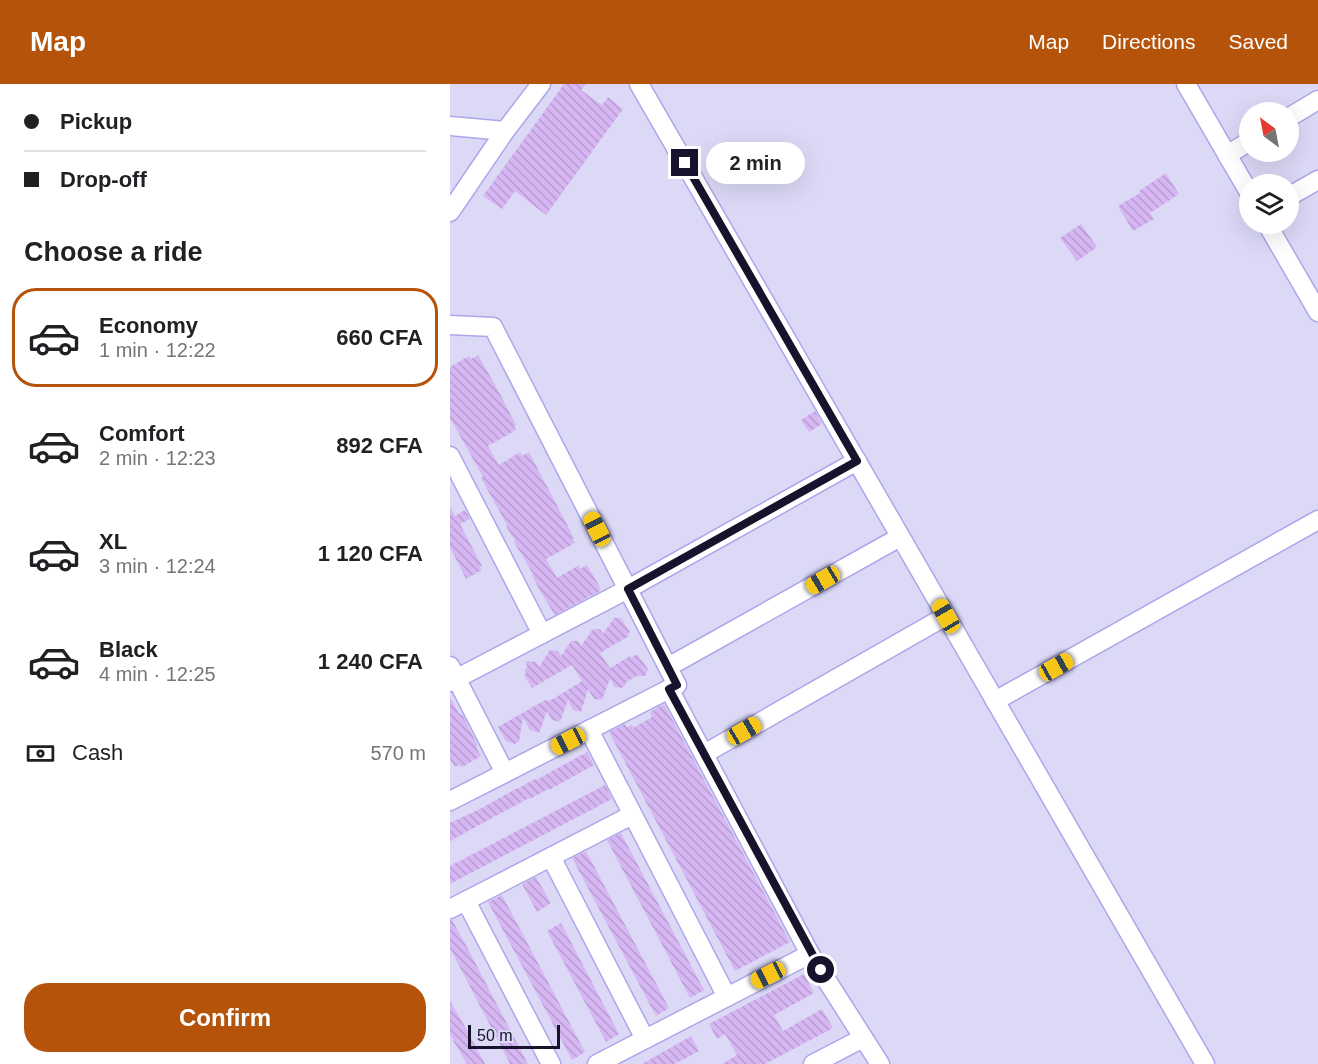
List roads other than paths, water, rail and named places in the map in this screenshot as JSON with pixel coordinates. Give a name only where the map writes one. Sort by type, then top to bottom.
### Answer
[{"type":"street","points":[[450,212],[505,131],[541,84]]},
{"type":"street","points":[[639,84],[1205,1064]]},
{"type":"street","points":[[1186,84],[1239,175]]},
{"type":"street","points":[[1299,111],[1318,100]]},
{"type":"street","points":[[450,126],[505,131]]},
{"type":"street","points":[[1227,155],[1239,148]]},
{"type":"street","points":[[1299,191],[1318,180]]},
{"type":"street","points":[[1274,234],[1313,290],[1318,312]]},
{"type":"street","points":[[450,325],[493,327],[677,685],[450,801]]},
{"type":"street","points":[[450,456],[542,634]]},
{"type":"street","points":[[505,773],[452,676],[542,634],[628,589],[857,461]]},
{"type":"street","points":[[995,701],[1318,520]]},
{"type":"street","points":[[668,668],[900,537]]},
{"type":"street","points":[[704,754],[946,616]]},
{"type":"street","points":[[669,689],[810,954],[880,1064]]},
{"type":"street","points":[[589,730],[727,997]]},
{"type":"street","points":[[551,1064],[458,905],[632,815]]},
{"type":"street","points":[[550,857],[645,1039]]},
{"type":"street","points":[[597,1064],[810,954]]},
{"type":"street","points":[[813,1064],[863,1038]]}]
